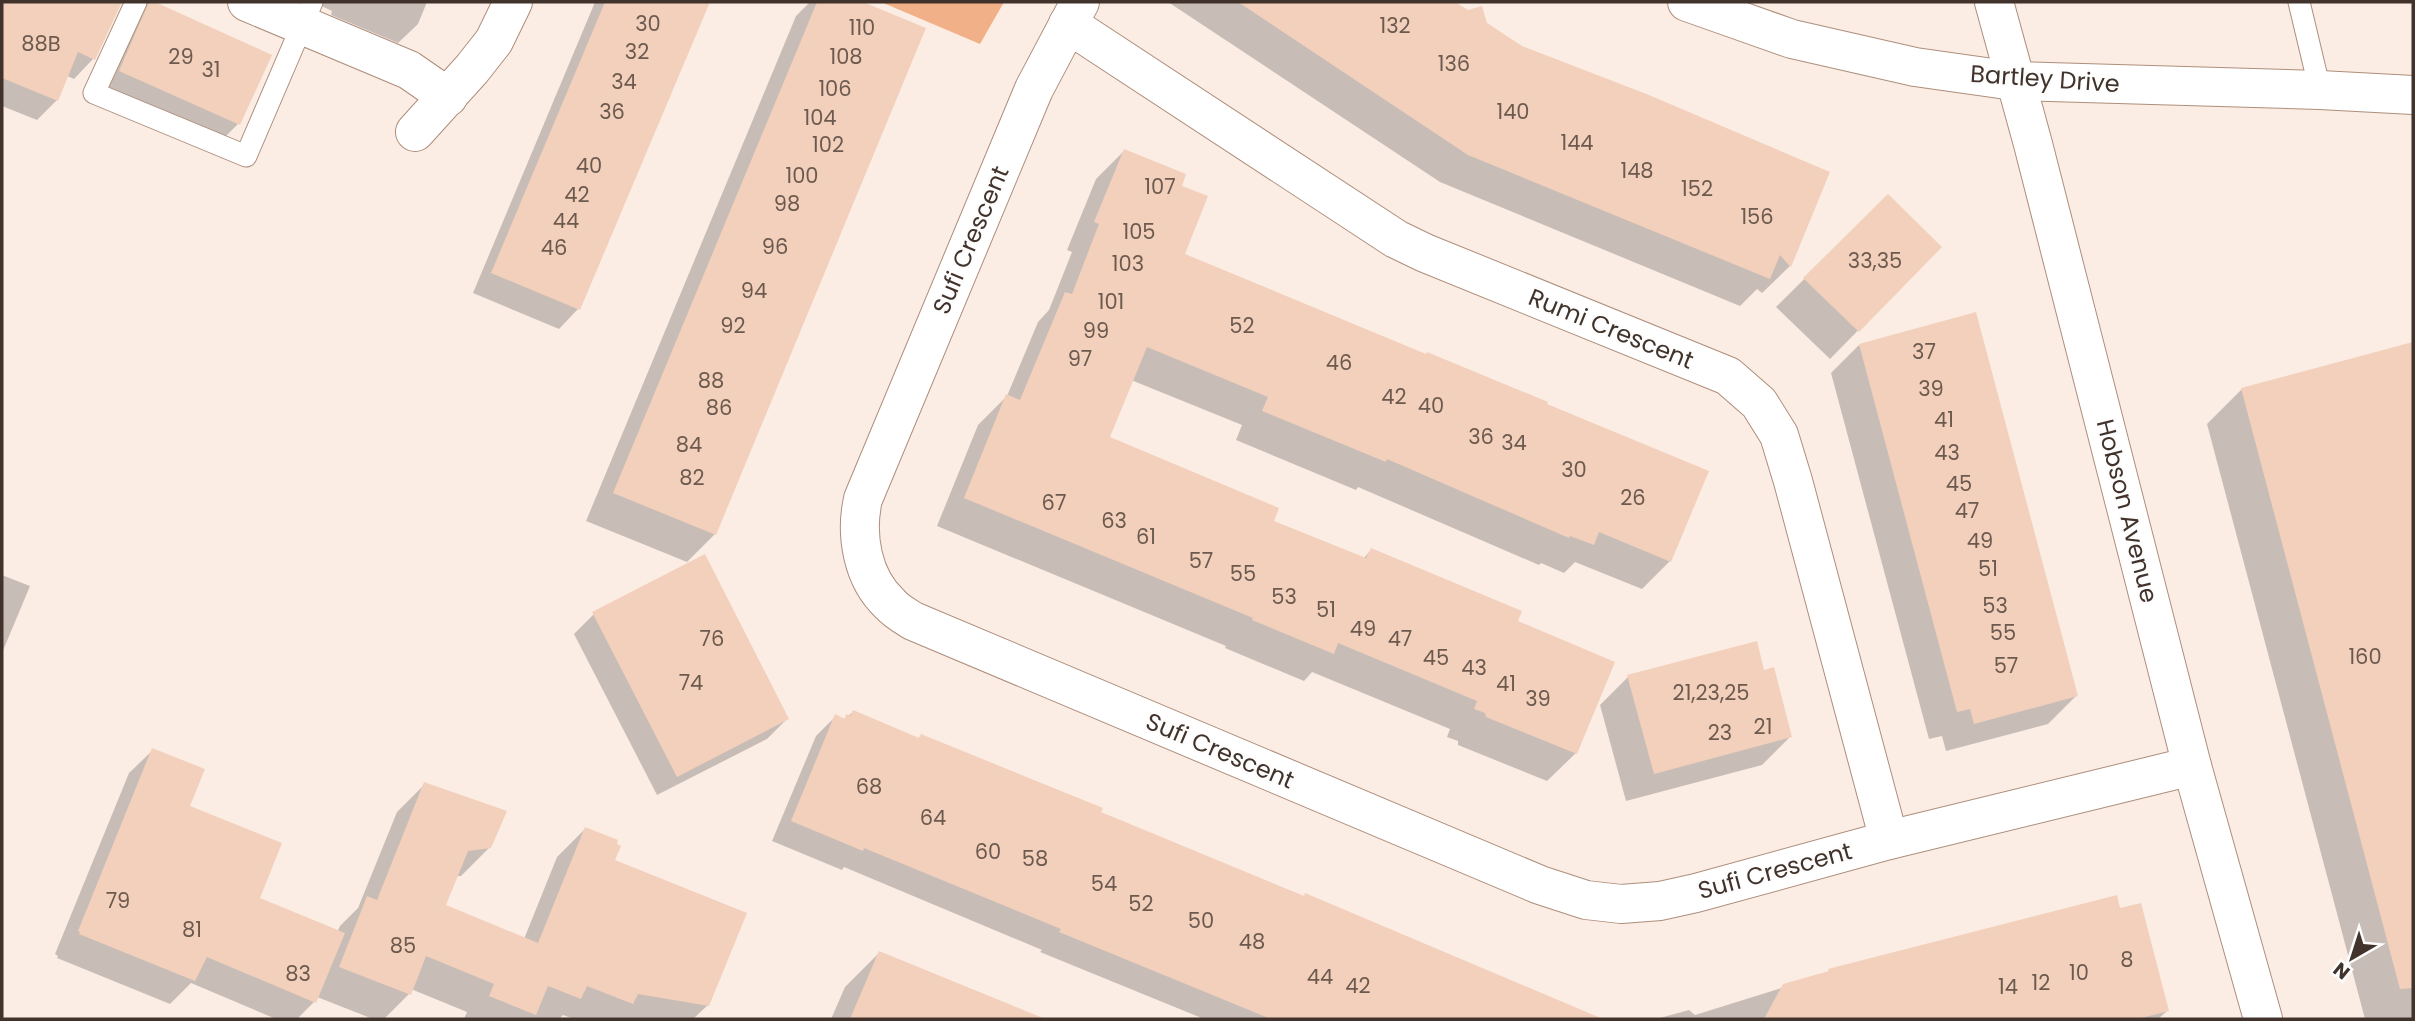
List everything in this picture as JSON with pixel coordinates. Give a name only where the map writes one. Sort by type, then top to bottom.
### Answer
[{"type":"street","points":[[247,2],[307,13],[409,70],[447,97]]},
{"type":"street","points":[[415,132],[494,41],[513,2]]},
{"type":"street","name":"Bartley Drive","points":[[1687,2],[1792,38],[1915,67],[2014,80],[2413,95]]},
{"type":"street","name":"Hobson Avenue","points":[[1994,2],[2040,171],[2192,766],[2263,1019]]},
{"type":"street","name":"Sufi Crescent","points":[[1074,13],[1034,89],[863,499],[859,520],[862,550],[870,579],[889,604],[912,621],[1540,885],[1586,900],[1621,904],[1660,901],[1696,893],[1889,840],[2192,766]]},
{"type":"street","name":"Rumi Crescent","points":[[1074,13],[1396,239],[1728,376],[1759,403],[1779,435],[1793,481],[1889,840]]},
{"type":"lane","points":[[136,2],[94,93],[246,156],[307,13]]},
{"type":"lane","points":[[2300,2],[2320,90]]},
{"type":"shaded area","points":[[881,2],[1004,2],[980,44]]},
{"type":"building","points":[[2,2],[122,2],[95,60],[78,52],[58,101],[2,78]]},
{"type":"building","points":[[149,2],[155,2],[272,55],[240,125],[119,71]]},
{"type":"building","points":[[605,2],[710,2],[580,310],[491,273]]},
{"type":"building","points":[[817,2],[863,2],[926,28],[716,535],[613,493]]},
{"type":"building","points":[[1238,2],[1455,2],[1468,10],[1482,6],[1487,23],[1522,46],[1649,95],[1830,172],[1791,267],[1780,255],[1770,279],[1468,155]]},
{"type":"building","points":[[1124,149],[1186,174],[1182,186],[1208,196],[1185,254],[1548,402],[1547,404],[1709,471],[1671,562],[1599,532],[1594,545],[1570,536],[1569,538],[1387,459],[1386,462],[1262,411],[1268,397],[1147,347],[1110,437],[1279,508],[1274,521],[1366,558],[1371,548],[1522,611],[1518,621],[1615,662],[1577,754],[1486,717],[1485,713],[1474,709],[1477,701],[1338,643],[1334,654],[964,498],[1006,394],[1020,400],[1065,292],[1072,294],[1099,224],[1094,222]]},
{"type":"building","points":[[1888,194],[1942,247],[1859,332],[1803,278]]},
{"type":"building","points":[[1976,312],[2078,696],[1974,724],[1970,709],[1957,712],[1859,344]]},
{"type":"building","points":[[2413,342],[2413,988],[2400,989],[2241,388]]},
{"type":"building","points":[[705,554],[789,719],[677,777],[592,612]]},
{"type":"building","points":[[1757,641],[1764,670],[1774,667],[1792,737],[1654,774],[1627,675]]},
{"type":"building","points":[[853,710],[919,738],[921,734],[1103,808],[1101,812],[1304,896],[1305,893],[1603,1019],[1271,1019],[1059,932],[1061,929],[791,821],[835,714],[845,719],[846,714],[850,716]]},
{"type":"building","points":[[152,748],[205,769],[190,806],[282,843],[260,898],[345,933],[316,1003],[207,957],[195,981],[79,934]]},
{"type":"building","points":[[424,782],[507,811],[491,848],[468,851],[446,905],[538,943],[585,827],[618,840],[617,844],[621,846],[615,860],[747,913],[709,1006],[638,994],[633,1004],[587,986],[581,999],[548,986],[536,1015],[489,996],[494,984],[426,956],[411,995],[339,967],[367,896],[377,900]]},
{"type":"building","points":[[2117,895],[2120,908],[2141,903],[2169,1011],[2137,1019],[1764,1019],[1783,984],[1829,971],[1828,969]]},
{"type":"building","points":[[879,951],[1043,1018],[1043,1019],[850,1019]]}]
